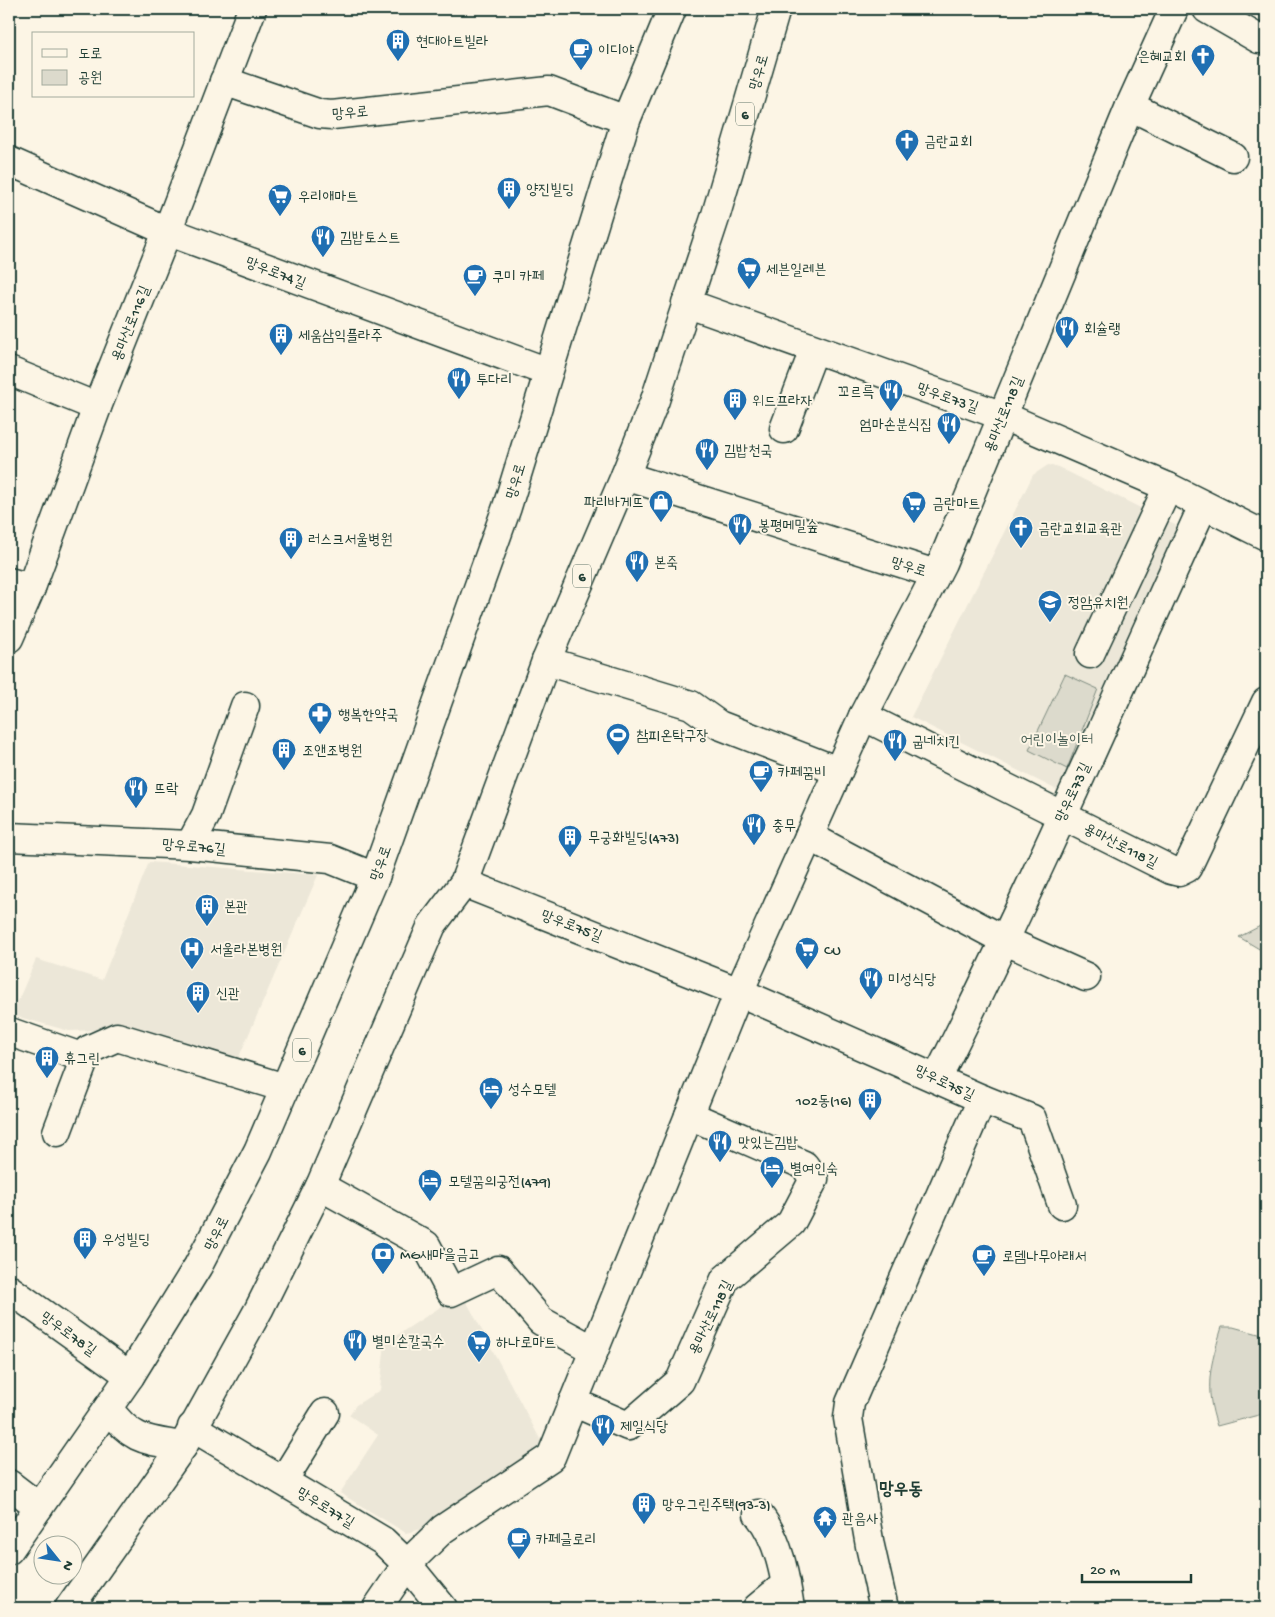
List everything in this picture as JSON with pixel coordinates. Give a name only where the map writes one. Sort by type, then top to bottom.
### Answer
[{"type":"street","name":"용마산로116길","points":[[9,638],[20,585],[97,406],[167,231],[252,9]]},
{"type":"street","name":"망우로","points":[[9,1550],[130,1376],[198,1266],[258,1151],[375,877],[507,507],[626,120],[672,9]]},
{"type":"street","name":"망우로","points":[[69,1608],[188,1436],[259,1309],[320,1186],[432,925],[464,883],[546,661],[625,476],[655,400],[714,218],[776,9]]},
{"type":"street","name":"용마산로118길","points":[[377,1608],[407,1564],[443,1528],[551,1458],[740,992],[863,716],[936,574],[1130,106],[1174,9]]},
{"type":"street","points":[[1207,9],[1259,39]]},
{"type":"street","name":"망우로","points":[[224,81],[320,114],[332,115],[549,91],[626,120]]},
{"type":"street","points":[[1130,106],[1234,157]]},
{"type":"street","name":"망우로74길","points":[[9,161],[167,231],[548,372]]},
{"type":"street","name":"망우로73길","points":[[686,304],[1003,416],[1168,487],[1203,506],[1266,534]]},
{"type":"street","points":[[784,429],[814,350]]},
{"type":"street","points":[[9,371],[97,406]]},
{"type":"street","name":"망우로","points":[[625,476],[936,574]]},
{"type":"street","points":[[1090,654],[1168,487]]},
{"type":"street","name":"망우로73길","points":[[938,1078],[1006,941],[1061,815],[1203,506]]},
{"type":"street","points":[[546,661],[691,705],[719,725],[838,771]]},
{"type":"street","name":"용마산로118길","points":[[863,716],[1179,872],[1188,868],[1266,702]]},
{"type":"street","points":[[190,845],[206,815],[245,706]]},
{"type":"street","points":[[809,836],[1006,941],[1086,977]]},
{"type":"street","name":"망우로76길","points":[[9,837],[190,845],[330,859],[375,877]]},
{"type":"street","name":"망우로75길","points":[[464,883],[740,992],[982,1099],[850,1403],[848,1418],[870,1546],[884,1608]]},
{"type":"street","points":[[10,1032],[84,1058]]},
{"type":"street","points":[[57,1132],[88,1050],[117,1036],[285,1088]]},
{"type":"street","points":[[982,1099],[1032,1119],[1062,1205]]},
{"type":"street","name":"용마산로118길","points":[[573,1402],[628,1426],[680,1381],[725,1279],[792,1223],[814,1180],[804,1165],[689,1115]]},
{"type":"street","points":[[320,1186],[426,1245],[451,1292],[498,1270],[541,1321],[594,1350]]},
{"type":"street","name":"망우로78길","points":[[9,1289],[130,1376]]},
{"type":"street","points":[[108,1408],[120,1423],[141,1440],[188,1436]]},
{"type":"street","points":[[283,1481],[325,1413]]},
{"type":"street","name":"망우로77길","points":[[188,1436],[283,1481],[382,1541],[407,1564],[443,1608]]},
{"type":"street","points":[[9,1484],[39,1507]]},
{"type":"street","points":[[757,1608],[788,1596],[770,1528],[758,1514]]},
{"type":"shaded area","name":"정암유치원","points":[[1048,465],[1056,466],[1185,530],[1063,793],[911,717],[1033,475]]},
{"type":"shaded area","name":"서울라본병원","points":[[149,862],[318,875],[235,1066],[100,1030],[69,1031],[12,1015],[36,959],[102,980]]},
{"type":"shaded area","name":"하나로마트","points":[[462,1293],[547,1452],[441,1524],[406,1533],[340,1493],[378,1435],[349,1415],[356,1405],[380,1390],[385,1343]]},
{"type":"green space","name":"어린이놀이터","points":[[1065,674],[1098,689],[1067,769],[1029,750]]},
{"type":"green space","points":[[1266,923],[1266,953],[1239,937]]},
{"type":"green space","points":[[1222,1327],[1233,1327],[1266,1336],[1266,1413],[1217,1426],[1211,1400],[1210,1376],[1214,1353]]},
{"type":"place","name":"현대아트빌라","points":[[398,62]]},
{"type":"place","name":"이디야","points":[[581,71]]},
{"type":"place","name":"은혜교회","points":[[1203,77]]},
{"type":"place","name":"금란교회","points":[[907,162]]},
{"type":"place","name":"양진빌딩","points":[[509,210]]},
{"type":"place","name":"우리애마트","points":[[280,217]]},
{"type":"place","name":"김밥토스트","points":[[323,258]]},
{"type":"place","name":"세븐일레븐","points":[[749,290]]},
{"type":"place","name":"쿠미 카페","points":[[475,297]]},
{"type":"place","name":"회슐랭","points":[[1067,349]]},
{"type":"place","name":"세움삼익플라주","points":[[281,356]]},
{"type":"place","name":"투다리","points":[[459,400]]},
{"type":"place","name":"꼬르륵","points":[[891,412]]},
{"type":"place","name":"위드프라자","points":[[735,421]]},
{"type":"place","name":"엄마손분식집","points":[[949,445]]},
{"type":"place","name":"김밥천국","points":[[707,471]]},
{"type":"place","name":"파리바게뜨","points":[[661,523]]},
{"type":"place","name":"금란마트","points":[[914,524]]},
{"type":"place","name":"봉평메밀숲","points":[[740,546]]},
{"type":"place","name":"금란교회교육관","points":[[1021,549]]},
{"type":"place","name":"러스크서울병원","points":[[291,560]]},
{"type":"place","name":"본죽","points":[[637,583]]},
{"type":"place","name":"정암유치원","points":[[1050,623]]},
{"type":"place","name":"행복한약국","points":[[320,735]]},
{"type":"place","name":"참피온탁구장","points":[[618,756]]},
{"type":"place","name":"굽네치킨","points":[[895,762]]},
{"type":"place","name":"조앤조병원","points":[[284,771]]},
{"type":"place","name":"카페꿈비","points":[[761,793]]},
{"type":"place","name":"뜨락","points":[[136,809]]},
{"type":"place","name":"충무","points":[[754,846]]},
{"type":"place","name":"무궁화빌딩(473)","points":[[570,858]]},
{"type":"place","name":"본관","points":[[207,927]]},
{"type":"place","name":"서울라본병원","points":[[192,970]]},
{"type":"place","name":"CU","points":[[807,970]]},
{"type":"place","name":"미성식당","points":[[871,1000]]},
{"type":"place","name":"신관","points":[[198,1014]]},
{"type":"place","name":"휴그린","points":[[47,1079]]},
{"type":"place","name":"성수모텔","points":[[491,1110]]},
{"type":"place","name":"102동(16)","points":[[870,1121]]},
{"type":"place","name":"맛있는김밥","points":[[720,1163]]},
{"type":"place","name":"별여인숙","points":[[772,1189]]},
{"type":"place","name":"모텔꿈의궁전(479)","points":[[430,1202]]},
{"type":"place","name":"우성빌딩","points":[[85,1260]]},
{"type":"place","name":"MG새마을금고","points":[[383,1275]]},
{"type":"place","name":"로뎀나무아래서","points":[[984,1277]]},
{"type":"place","name":"별미손칼국수","points":[[355,1362]]},
{"type":"place","name":"하나로마트","points":[[479,1363]]},
{"type":"place","name":"제일식당","points":[[603,1447]]},
{"type":"place","name":"망우그린주택(93-3)","points":[[644,1525]]},
{"type":"place","name":"관음사","points":[[825,1539]]},
{"type":"place","name":"카페글로리","points":[[519,1560]]},
{"type":"district","name":"망우동","points":[[901,1488]]}]
